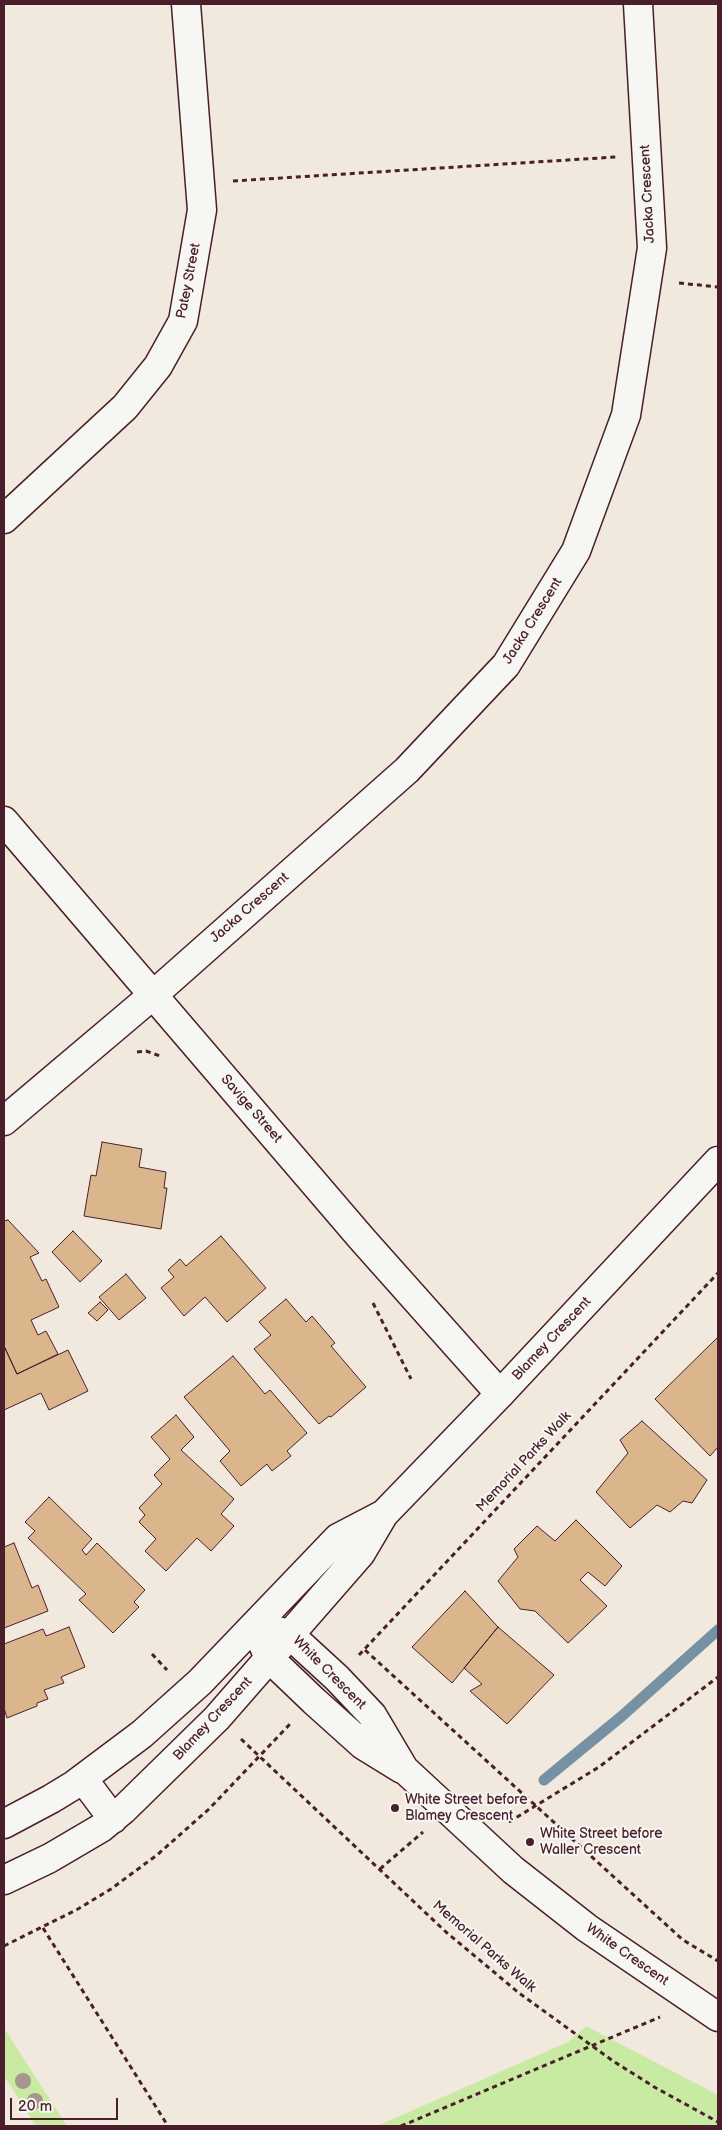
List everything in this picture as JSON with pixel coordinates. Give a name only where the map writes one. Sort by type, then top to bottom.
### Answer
[{"type":"street","name":"Patey Street","points":[[4,519],[125,407],[158,366],[183,321],[202,210],[186,4]]},
{"type":"street","name":"Jacka Crescent","points":[[4,1121],[153,995],[408,770],[506,665],[576,551],[626,415],[652,248],[638,4]]},
{"type":"street","name":"Savige Street","points":[[4,821],[362,1239],[500,1394]]},
{"type":"street","name":"Blamey Crescent","points":[[4,1880],[50,1858],[92,1834],[113,1819],[217,1718],[361,1553],[384,1514],[500,1394],[718,1161]]},
{"type":"street","name":"Blamey Crescent","points":[[4,1824],[51,1799],[118,1754],[164,1715],[255,1625],[338,1538],[384,1514]]},
{"type":"street","name":"White Crescent","points":[[255,1625],[290,1634],[372,1715],[404,1770]]},
{"type":"street","name":"White Crescent","points":[[255,1625],[269,1658],[363,1746],[404,1770],[513,1870],[587,1928],[718,2017]]},
{"type":"street","points":[[83,1779],[113,1819]]},
{"type":"path","points":[[200,183],[646,155]]},
{"type":"path","points":[[646,282],[674,282],[718,287]]},
{"type":"path","name":"Memorial Parks Walk","points":[[353,1662],[718,1273]]},
{"type":"path","points":[[365,1650],[683,1940],[718,1961]]},
{"type":"path","points":[[480,1839],[599,1767],[718,1676]]},
{"type":"path","points":[[4,1946],[43,1928],[102,1895],[157,1855],[209,1809],[297,1717]]},
{"type":"path","name":"Memorial Parks Walk","points":[[260,1756],[465,1949],[592,2047],[656,2088],[718,2122]]},
{"type":"path","points":[[380,1869],[421,1835],[444,1807]]},
{"type":"path","points":[[43,1928],[168,2126]]},
{"type":"path","points":[[401,2126],[592,2047],[694,2002]]},
{"type":"green space","points":[[586,2026],[718,2095],[718,2126],[377,2126],[568,2042]]},
{"type":"green space","points":[[4,2028],[67,2126],[36,2126],[4,2076]]},
{"type":"building","points":[[102,1142],[142,1149],[139,1167],[166,1172],[164,1188],[167,1188],[161,1229],[84,1216],[91,1175],[96,1176]]},
{"type":"building","points":[[8,1220],[39,1253],[30,1257],[42,1281],[46,1279],[59,1307],[31,1320],[38,1335],[46,1331],[58,1354],[17,1374],[4,1346],[4,1221]]},
{"type":"building","points":[[73,1231],[102,1261],[80,1282],[52,1252]]},
{"type":"building","points":[[221,1236],[266,1288],[227,1322],[205,1297],[184,1316],[161,1288],[174,1277],[168,1270],[180,1259],[186,1266]]},
{"type":"building","points":[[126,1274],[146,1298],[119,1320],[99,1297]]},
{"type":"building","points":[[286,1299],[306,1322],[312,1316],[335,1343],[331,1346],[366,1387],[331,1417],[329,1416],[319,1424],[254,1349],[271,1335],[259,1322]]},
{"type":"building","points":[[100,1302],[108,1310],[97,1321],[88,1313]]},
{"type":"building","points":[[718,1337],[718,1447],[710,1456],[655,1399]]},
{"type":"building","points":[[4,1346],[17,1374],[68,1350],[88,1391],[49,1410],[41,1393],[4,1410]]},
{"type":"building","points":[[233,1356],[265,1394],[270,1390],[307,1433],[287,1451],[291,1456],[272,1471],[267,1464],[241,1486],[220,1461],[230,1451],[184,1397]]},
{"type":"building","points":[[176,1415],[194,1437],[181,1450],[234,1499],[221,1514],[234,1526],[211,1551],[197,1538],[166,1571],[145,1551],[156,1539],[139,1522],[145,1515],[139,1508],[162,1484],[154,1475],[170,1459],[151,1437]]},
{"type":"building","points":[[642,1421],[707,1480],[692,1503],[683,1501],[670,1512],[657,1505],[630,1528],[596,1492],[628,1453],[620,1440]]},
{"type":"building","points":[[49,1497],[92,1539],[82,1550],[86,1555],[97,1543],[145,1590],[134,1602],[139,1607],[113,1633],[79,1600],[86,1594],[28,1538],[35,1531],[25,1522]]},
{"type":"building","points":[[576,1520],[622,1566],[605,1586],[588,1572],[580,1580],[607,1606],[568,1643],[535,1611],[520,1609],[498,1581],[518,1557],[514,1549],[537,1526],[555,1541]]},
{"type":"building","points":[[14,1543],[32,1588],[38,1585],[48,1611],[4,1628],[4,1547]]},
{"type":"building","points":[[465,1591],[498,1627],[452,1683],[412,1647]]},
{"type":"building","points":[[69,1627],[85,1667],[61,1677],[64,1683],[44,1690],[48,1699],[37,1703],[37,1706],[7,1718],[4,1708],[4,1644],[43,1629],[46,1636]]},
{"type":"building","points":[[498,1627],[554,1675],[507,1724],[470,1691],[482,1684],[464,1668]]},
{"type":"waterway","points":[[544,1780],[622,1716],[718,1630]]},
{"type":"place","name":"White Street before Blamey Crescent","points":[[395,1808]]},
{"type":"place","name":"White Street before Waller Crescent","points":[[530,1842]]}]
